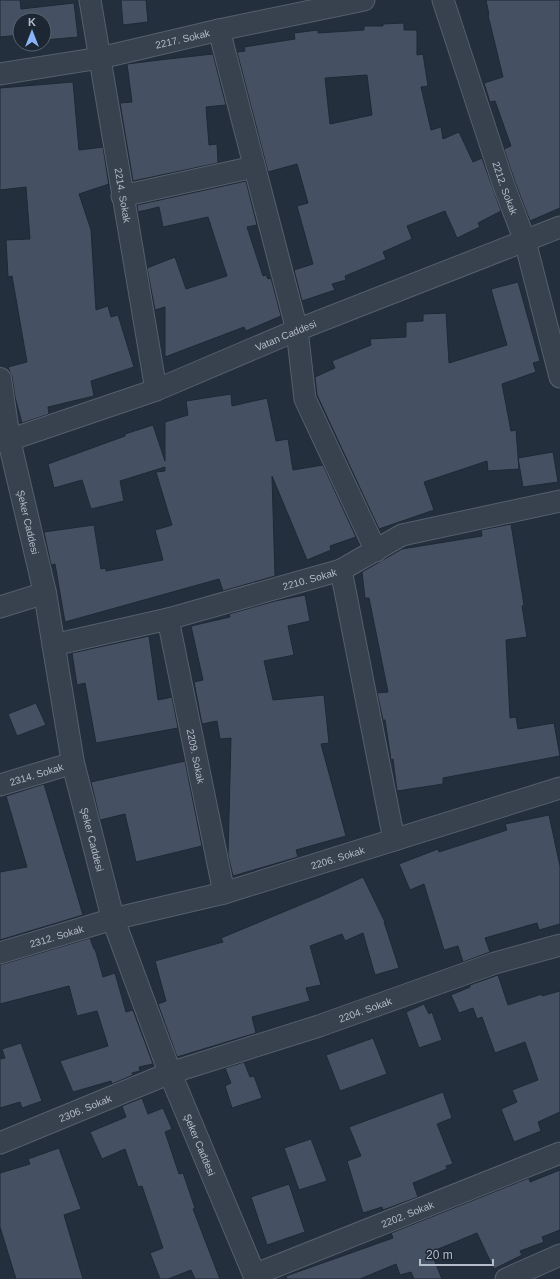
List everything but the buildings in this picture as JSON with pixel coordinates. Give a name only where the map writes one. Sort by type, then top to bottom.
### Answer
[{"type":"street","name":"2214. Sokak","points":[[90,0],[156,390]]},
{"type":"street","name":"2217. Sokak","points":[[0,74],[100,58],[219,30],[364,0]]},
{"type":"street","name":"2212. Sokak","points":[[443,0],[504,186],[525,241],[560,377]]},
{"type":"street","points":[[219,30],[297,330],[305,399],[376,550]]},
{"type":"street","points":[[122,196],[254,167]]},
{"type":"street","name":"Vatan Caddesi","points":[[5,440],[156,390],[297,330],[560,227]]},
{"type":"street","name":"Şeker Caddesi","points":[[0,379],[5,440],[45,593],[73,763],[113,919],[170,1073],[255,1277]]},
{"type":"street","name":"2210. Sokak","points":[[53,645],[168,619],[341,570],[402,536],[560,501]]},
{"type":"street","points":[[341,570],[394,840]]},
{"type":"street","points":[[0,607],[45,593]]},
{"type":"street","name":"2209. Sokak","points":[[168,619],[224,893]]},
{"type":"street","name":"2314. Sokak","points":[[0,785],[73,763]]},
{"type":"street","name":"2206. Sokak","points":[[113,919],[224,893],[560,788]]},
{"type":"street","name":"2312. Sokak","points":[[0,953],[113,919]]},
{"type":"street","name":"2204. Sokak","points":[[170,1073],[319,1026],[495,963],[560,945]]},
{"type":"street","name":"2306. Sokak","points":[[0,1143],[170,1073]]},
{"type":"street","name":"2202. Sokak","points":[[255,1277],[560,1154]]},
{"type":"street","points":[[506,1279],[560,1256]]}]
